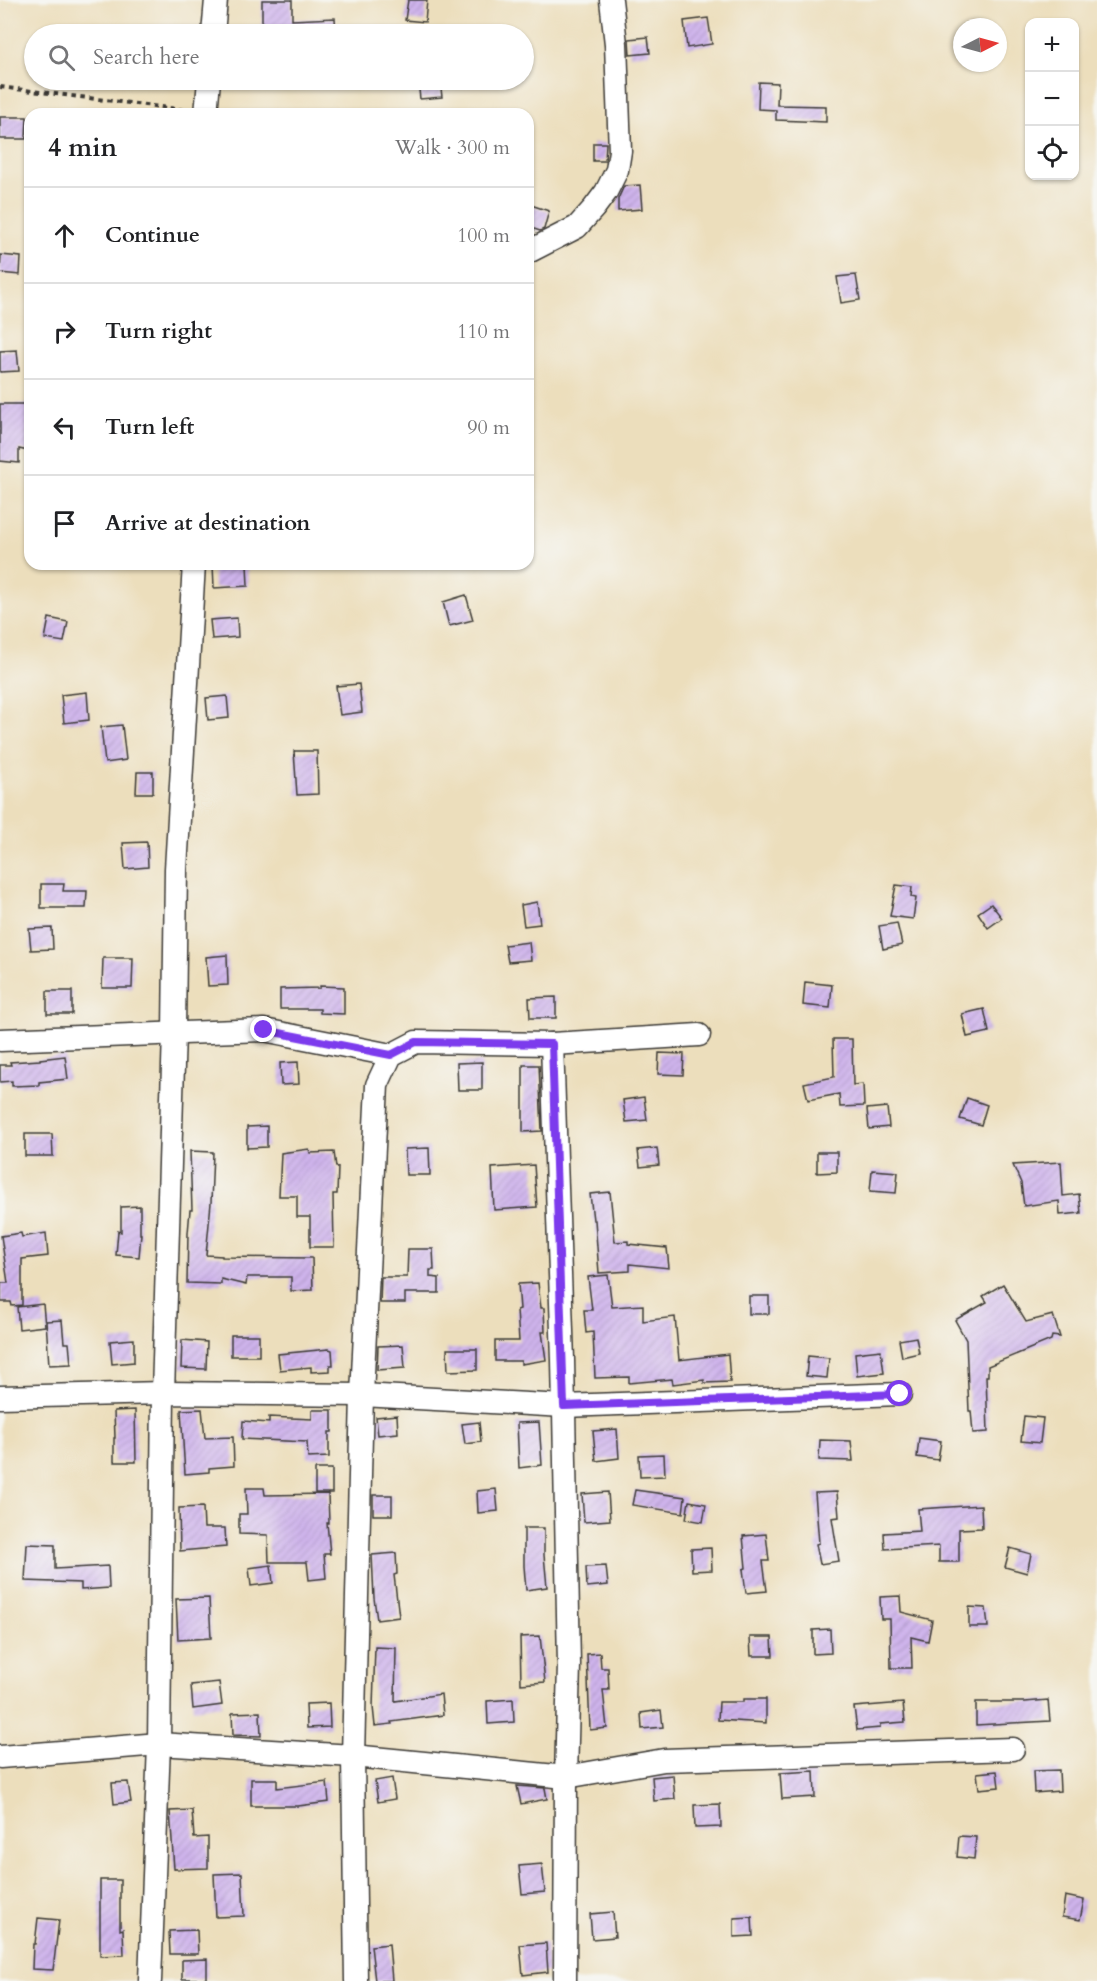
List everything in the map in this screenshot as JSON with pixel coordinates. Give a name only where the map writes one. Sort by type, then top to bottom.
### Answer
[{"type":"street","points":[[214,24],[216,0]]},
{"type":"street","points":[[534,249],[577,227],[606,192],[617,170],[620,151],[616,44],[610,0]]},
{"type":"street","points":[[206,108],[208,90]]},
{"type":"street","points":[[150,1981],[159,1744],[163,1393],[174,1032],[176,869],[194,570]]},
{"type":"street","points":[[0,1040],[264,1030],[391,1055]]},
{"type":"street","points":[[356,1981],[353,1756],[363,1395],[377,1085],[391,1055],[416,1042],[552,1044],[699,1035]]},
{"type":"street","points":[[552,1044],[564,1406],[568,1665],[565,1981]]},
{"type":"street","points":[[0,1397],[163,1393],[363,1395],[564,1406],[900,1394]]},
{"type":"street","points":[[0,1757],[159,1744],[353,1756],[566,1777],[664,1760],[1013,1749]]},
{"type":"path","points":[[0,87],[166,108]]},
{"type":"building","points":[[262,0],[292,0],[292,20],[335,18],[335,24],[262,24]]},
{"type":"building","points":[[408,0],[427,0],[425,22],[405,20]]},
{"type":"building","points":[[708,18],[712,44],[687,48],[684,21]]},
{"type":"building","points":[[648,37],[650,53],[630,55],[629,39]]},
{"type":"building","points":[[759,82],[778,83],[777,105],[826,106],[826,122],[776,120],[776,110],[758,109]]},
{"type":"building","points":[[419,90],[441,90],[442,97],[420,99]]},
{"type":"building","points":[[0,117],[24,117],[24,139],[0,139]]},
{"type":"building","points":[[593,143],[606,143],[605,161],[593,161]]},
{"type":"building","points":[[640,185],[642,209],[618,211],[618,199],[624,186]]},
{"type":"building","points":[[534,206],[549,211],[544,229],[540,231],[534,229]]},
{"type":"building","points":[[1,255],[21,257],[20,275],[0,273]]},
{"type":"building","points":[[856,275],[860,300],[841,303],[837,277]]},
{"type":"building","points":[[17,350],[19,371],[0,372],[0,351]]},
{"type":"building","points":[[0,404],[24,404],[24,450],[19,449],[19,463],[0,461]]},
{"type":"building","points":[[213,570],[247,570],[248,586],[214,588]]},
{"type":"building","points":[[466,595],[473,620],[449,626],[443,602]]},
{"type":"building","points":[[49,618],[68,622],[64,642],[45,639]]},
{"type":"building","points":[[237,618],[238,637],[212,639],[210,620]]},
{"type":"building","points":[[359,684],[362,712],[340,715],[336,686]]},
{"type":"building","points":[[87,692],[89,720],[64,723],[61,695]]},
{"type":"building","points":[[227,696],[229,718],[208,720],[206,698]]},
{"type":"building","points":[[122,725],[126,760],[105,763],[101,727]]},
{"type":"building","points":[[294,751],[317,751],[318,794],[297,795]]},
{"type":"building","points":[[137,772],[153,772],[153,793],[136,793]]},
{"type":"building","points":[[147,842],[148,867],[125,869],[123,843]]},
{"type":"building","points":[[41,884],[64,884],[63,891],[87,891],[86,908],[41,908]]},
{"type":"building","points":[[896,885],[912,887],[911,897],[916,898],[913,919],[890,916]]},
{"type":"building","points":[[537,902],[540,924],[524,926],[521,905]]},
{"type":"building","points":[[991,904],[1002,918],[988,928],[978,913]]},
{"type":"building","points":[[897,923],[902,945],[883,949],[879,926]]},
{"type":"building","points":[[52,928],[53,949],[31,950],[29,929]]},
{"type":"building","points":[[529,942],[531,960],[508,962],[505,945]]},
{"type":"building","points":[[227,955],[228,985],[208,986],[206,957]]},
{"type":"building","points":[[103,958],[133,958],[132,988],[102,988]]},
{"type":"building","points":[[805,982],[832,985],[830,1008],[803,1005]]},
{"type":"building","points":[[320,986],[344,987],[344,1014],[320,1013],[320,1009],[280,1009],[280,989],[320,988]]},
{"type":"building","points":[[47,991],[72,991],[72,1014],[47,1014]]},
{"type":"building","points":[[556,997],[556,1018],[530,1018],[529,998]]},
{"type":"building","points":[[984,1009],[989,1032],[967,1037],[962,1014]]},
{"type":"building","points":[[833,1039],[852,1039],[853,1085],[863,1084],[864,1106],[840,1107],[839,1094],[808,1100],[804,1083],[834,1077]]},
{"type":"building","points":[[659,1053],[684,1054],[683,1075],[658,1074]]},
{"type":"building","points":[[65,1056],[68,1079],[39,1082],[39,1085],[12,1086],[12,1081],[0,1082],[0,1065]]},
{"type":"building","points":[[298,1062],[299,1084],[281,1085],[280,1063]]},
{"type":"building","points":[[482,1062],[482,1090],[458,1090],[457,1063]]},
{"type":"building","points":[[523,1065],[539,1065],[542,1131],[523,1132]]},
{"type":"building","points":[[644,1097],[647,1120],[626,1122],[623,1100]]},
{"type":"building","points":[[967,1098],[987,1105],[981,1125],[960,1119]]},
{"type":"building","points":[[887,1107],[889,1127],[869,1129],[867,1109]]},
{"type":"building","points":[[267,1126],[267,1147],[247,1148],[247,1127]]},
{"type":"building","points":[[25,1134],[52,1134],[53,1156],[25,1156]]},
{"type":"building","points":[[429,1148],[430,1175],[406,1175],[405,1149]]},
{"type":"building","points":[[657,1148],[659,1165],[640,1167],[638,1150]]},
{"type":"building","points":[[309,1149],[310,1153],[334,1152],[336,1167],[338,1167],[337,1194],[333,1194],[334,1247],[310,1247],[310,1217],[297,1217],[297,1196],[279,1196],[281,1153]]},
{"type":"building","points":[[190,1151],[213,1152],[206,1255],[312,1258],[313,1290],[291,1291],[291,1277],[247,1277],[246,1285],[221,1279],[221,1284],[187,1283],[188,1233],[190,1210],[192,1210]]},
{"type":"building","points":[[817,1152],[837,1152],[837,1172],[817,1173]]},
{"type":"building","points":[[1061,1162],[1063,1196],[1079,1194],[1081,1213],[1060,1215],[1059,1201],[1024,1206],[1021,1183],[1013,1165]]},
{"type":"building","points":[[534,1165],[537,1207],[494,1210],[492,1168]]},
{"type":"building","points":[[872,1170],[898,1172],[896,1193],[870,1191]]},
{"type":"building","points":[[610,1192],[615,1242],[628,1241],[628,1244],[667,1248],[669,1268],[630,1264],[630,1271],[599,1273],[595,1220],[593,1220],[590,1194]]},
{"type":"building","points":[[140,1206],[139,1257],[116,1255],[118,1231],[121,1232],[121,1207]]},
{"type":"building","points":[[21,1233],[22,1237],[46,1233],[48,1256],[22,1259],[22,1305],[12,1306],[11,1302],[1,1302],[1,1283],[8,1283],[1,1236]]},
{"type":"building","points":[[408,1249],[433,1249],[434,1270],[430,1270],[430,1277],[439,1278],[439,1293],[405,1293],[405,1303],[380,1303],[381,1277],[407,1277]]},
{"type":"building","points":[[608,1275],[612,1307],[643,1305],[643,1321],[675,1317],[679,1360],[728,1354],[730,1382],[704,1383],[704,1380],[673,1384],[672,1379],[629,1383],[629,1377],[595,1378],[593,1332],[586,1333],[584,1310],[592,1310],[588,1277]]},
{"type":"building","points":[[538,1283],[541,1308],[544,1308],[545,1332],[542,1332],[546,1360],[521,1364],[521,1361],[495,1361],[495,1341],[519,1341],[518,1284]]},
{"type":"building","points":[[1003,1284],[1026,1322],[1053,1315],[1060,1337],[1052,1336],[1051,1340],[988,1366],[988,1376],[986,1376],[988,1432],[973,1433],[971,1411],[969,1411],[966,1340],[955,1320],[987,1302],[983,1296]]},
{"type":"building","points":[[749,1296],[769,1296],[769,1314],[749,1314]]},
{"type":"building","points":[[43,1304],[45,1326],[19,1329],[17,1307]]},
{"type":"building","points":[[62,1320],[64,1343],[69,1343],[71,1364],[49,1365],[46,1321]]},
{"type":"building","points":[[231,1335],[259,1335],[259,1356],[231,1356]]},
{"type":"building","points":[[916,1337],[919,1353],[902,1357],[899,1340]]},
{"type":"building","points":[[134,1339],[134,1362],[112,1364],[110,1341]]},
{"type":"building","points":[[182,1340],[207,1342],[206,1369],[181,1368]]},
{"type":"building","points":[[403,1345],[405,1368],[377,1370],[378,1346]]},
{"type":"building","points":[[447,1349],[477,1349],[477,1370],[448,1371]]},
{"type":"building","points":[[332,1350],[333,1365],[330,1365],[330,1371],[311,1372],[311,1367],[280,1370],[278,1354]]},
{"type":"building","points":[[881,1350],[884,1373],[857,1376],[855,1353]]},
{"type":"building","points":[[808,1356],[829,1358],[827,1378],[806,1376]]},
{"type":"building","points":[[202,1409],[205,1438],[233,1437],[234,1466],[209,1468],[209,1472],[185,1474],[181,1410]]},
{"type":"building","points":[[135,1410],[136,1462],[114,1462],[114,1411]]},
{"type":"building","points":[[312,1410],[332,1410],[329,1457],[308,1458],[307,1442],[242,1439],[243,1421],[269,1423],[269,1417],[312,1419]]},
{"type":"building","points":[[397,1415],[398,1433],[378,1435],[376,1417]]},
{"type":"building","points":[[1024,1416],[1043,1418],[1040,1443],[1021,1441]]},
{"type":"building","points":[[479,1422],[481,1442],[465,1444],[462,1424]]},
{"type":"building","points":[[539,1422],[542,1465],[519,1468],[517,1423]]},
{"type":"building","points":[[617,1429],[619,1458],[596,1461],[593,1431]]},
{"type":"building","points":[[919,1438],[941,1441],[938,1460],[917,1457]]},
{"type":"building","points":[[820,1440],[851,1441],[853,1461],[819,1460]]},
{"type":"building","points":[[664,1454],[665,1476],[640,1477],[639,1455]]},
{"type":"building","points":[[315,1469],[332,1469],[332,1493],[315,1493]]},
{"type":"building","points":[[246,1488],[264,1488],[265,1495],[328,1494],[329,1523],[327,1523],[330,1554],[324,1554],[326,1578],[309,1580],[307,1562],[269,1562],[268,1535],[239,1534],[239,1514],[247,1514]]},
{"type":"building","points":[[496,1489],[498,1511],[478,1513],[477,1491]]},
{"type":"building","points":[[635,1490],[685,1497],[683,1513],[632,1505]]},
{"type":"building","points":[[608,1492],[610,1520],[584,1522],[582,1494]]},
{"type":"building","points":[[837,1492],[839,1517],[832,1518],[839,1561],[820,1564],[816,1544],[819,1543],[815,1493]]},
{"type":"building","points":[[373,1495],[392,1495],[392,1515],[373,1515]]},
{"type":"building","points":[[689,1501],[706,1504],[703,1522],[686,1519]]},
{"type":"building","points":[[981,1505],[982,1528],[959,1529],[959,1562],[939,1562],[939,1546],[885,1549],[884,1533],[920,1531],[918,1509]]},
{"type":"building","points":[[203,1507],[204,1528],[225,1528],[226,1547],[180,1551],[179,1508]]},
{"type":"building","points":[[524,1528],[544,1528],[547,1587],[526,1590]]},
{"type":"building","points":[[766,1534],[769,1561],[763,1561],[767,1591],[746,1593],[743,1536]]},
{"type":"building","points":[[27,1544],[55,1545],[55,1569],[108,1566],[109,1588],[81,1590],[81,1583],[25,1581]]},
{"type":"building","points":[[711,1548],[712,1570],[692,1571],[691,1549]]},
{"type":"building","points":[[1010,1548],[1031,1554],[1027,1573],[1005,1567]]},
{"type":"building","points":[[396,1553],[397,1574],[394,1575],[399,1617],[377,1620],[372,1555]]},
{"type":"building","points":[[271,1565],[273,1583],[251,1586],[249,1568]]},
{"type":"building","points":[[606,1566],[608,1585],[587,1587],[586,1567]]},
{"type":"building","points":[[900,1596],[901,1612],[932,1620],[928,1641],[911,1637],[912,1668],[891,1668],[890,1619],[881,1619],[880,1597]]},
{"type":"building","points":[[209,1598],[211,1638],[178,1640],[176,1599]]},
{"type":"building","points":[[969,1607],[986,1608],[988,1627],[969,1627]]},
{"type":"building","points":[[830,1629],[831,1653],[813,1654],[813,1630]]},
{"type":"building","points":[[540,1636],[545,1682],[521,1684],[520,1637]]},
{"type":"building","points":[[750,1637],[772,1637],[773,1656],[751,1656]]},
{"type":"building","points":[[375,1647],[396,1648],[395,1701],[441,1694],[443,1715],[375,1726],[373,1707]]},
{"type":"building","points":[[600,1653],[601,1668],[608,1668],[609,1690],[603,1690],[607,1728],[590,1730],[587,1654]]},
{"type":"building","points":[[219,1682],[222,1705],[193,1709],[191,1685]]},
{"type":"building","points":[[513,1699],[514,1722],[488,1724],[487,1701]]},
{"type":"building","points":[[743,1699],[766,1699],[766,1723],[718,1720],[719,1702],[743,1702]]},
{"type":"building","points":[[1048,1700],[1050,1721],[976,1725],[976,1702]]},
{"type":"building","points":[[329,1703],[330,1727],[307,1728],[306,1704]]},
{"type":"building","points":[[903,1703],[905,1722],[880,1724],[880,1728],[857,1730],[854,1707]]},
{"type":"building","points":[[661,1710],[663,1727],[642,1729],[641,1713]]},
{"type":"building","points":[[260,1712],[261,1736],[233,1735],[232,1713]]},
{"type":"building","points":[[1059,1770],[1060,1791],[1034,1793],[1033,1771]]},
{"type":"building","points":[[814,1771],[815,1797],[782,1799],[780,1773]]},
{"type":"building","points":[[997,1771],[999,1787],[979,1789],[977,1773]]},
{"type":"building","points":[[673,1775],[675,1799],[654,1801],[652,1777]]},
{"type":"building","points":[[392,1778],[395,1799],[378,1802],[375,1781]]},
{"type":"building","points":[[251,1779],[277,1779],[277,1788],[327,1782],[329,1802],[298,1806],[251,1806]]},
{"type":"building","points":[[128,1782],[131,1802],[114,1804],[112,1783]]},
{"type":"building","points":[[517,1786],[545,1788],[547,1799],[521,1804]]},
{"type":"building","points":[[720,1804],[721,1827],[695,1828],[694,1805]]},
{"type":"building","points":[[192,1810],[194,1838],[208,1837],[208,1868],[174,1869],[170,1811]]},
{"type":"building","points":[[959,1836],[976,1837],[974,1859],[957,1857]]},
{"type":"building","points":[[542,1864],[545,1892],[522,1894],[519,1866]]},
{"type":"building","points":[[242,1873],[244,1916],[216,1917],[214,1874]]},
{"type":"building","points":[[100,1880],[120,1880],[120,1930],[123,1929],[124,1955],[100,1956]]},
{"type":"building","points":[[1065,1896],[1084,1900],[1080,1920],[1062,1917]]},
{"type":"building","points":[[613,1912],[615,1937],[592,1939],[590,1914]]},
{"type":"building","points":[[752,1917],[753,1936],[734,1937],[734,1918]]},
{"type":"building","points":[[38,1918],[59,1920],[53,1970],[32,1969],[33,1944],[35,1944]]},
{"type":"building","points":[[197,1930],[198,1954],[170,1954],[169,1931]]},
{"type":"building","points":[[546,1943],[548,1972],[523,1975],[520,1945]]},
{"type":"building","points":[[389,1944],[392,1981],[375,1981],[371,1946]]},
{"type":"building","points":[[207,1959],[207,1979],[182,1979],[182,1960]]},
{"type":"route","points":[[264,1030],[391,1055],[416,1042],[552,1044],[564,1406],[900,1394]]}]
